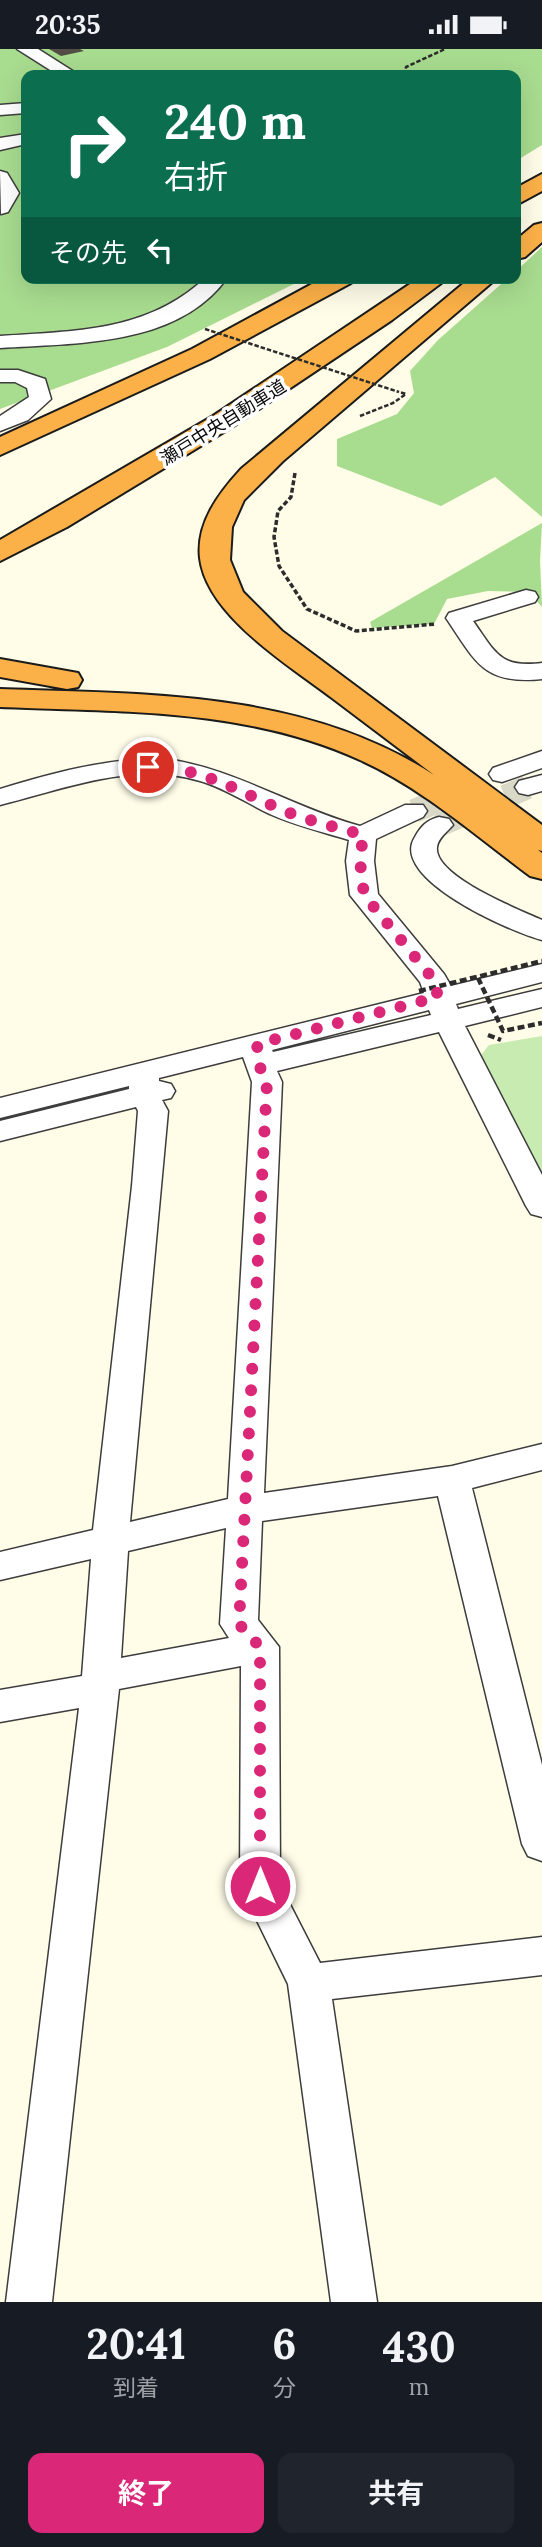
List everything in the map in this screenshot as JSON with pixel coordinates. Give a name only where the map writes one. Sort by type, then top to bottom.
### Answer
[{"type":"highway","points":[[521,189],[533,169]]},
{"type":"highway","points":[[521,219],[542,204]]},
{"type":"highway","points":[[521,248],[542,230]]},
{"type":"highway","points":[[0,447],[201,354],[331,284]]},
{"type":"highway","name":"瀬戸中央自動車道","points":[[0,524],[62,492],[242,383],[389,284]]},
{"type":"highway","name":"瀬戸中央自動車道","points":[[0,552],[98,500],[288,381],[427,284]]},
{"type":"highway","points":[[426,785],[307,665],[250,618],[222,584],[215,565],[214,545],[224,510],[248,480],[478,284]]},
{"type":"highway","points":[[0,668],[53,678],[253,696],[336,717],[542,869]]},
{"type":"highway","points":[[0,698],[178,706],[219,710],[308,728],[373,753],[426,785],[542,841]]},
{"type":"highway","points":[[0,718],[261,737],[308,747],[426,785]]},
{"type":"street","points":[[26,49],[62,70]]},
{"type":"street","points":[[0,110],[21,108]]},
{"type":"street","points":[[0,144],[21,140]]},
{"type":"street","points":[[0,177],[9,193],[1,207],[2,212],[21,216]]},
{"type":"street","points":[[0,342],[79,339],[140,325],[193,302],[211,284]]},
{"type":"street","points":[[0,376],[18,376],[37,384],[40,399],[20,415],[0,423]]},
{"type":"street","points":[[526,597],[458,618],[489,661],[514,674],[542,671]]},
{"type":"street","points":[[502,774],[542,759]]},
{"type":"street","points":[[0,797],[73,776],[127,767],[169,767],[209,775],[296,815],[363,835]]},
{"type":"street","points":[[426,785],[363,835],[360,861],[364,895],[434,980],[435,1002],[542,1206]]},
{"type":"street","points":[[439,825],[426,838],[422,854],[428,867],[443,879],[536,928]]},
{"type":"street","points":[[0,1131],[144,1083],[258,1054],[435,1002],[540,999]]},
{"type":"street","points":[[258,1054],[267,1082],[242,1510],[239,1624],[260,1647],[260,1886],[309,1983],[354,2302]]},
{"type":"street","points":[[0,1108],[144,1083]]},
{"type":"street","points":[[29,2302],[100,1682],[110,1542],[149,1173],[153,1111],[144,1083]]},
{"type":"street","points":[[0,1566],[242,1510],[452,1481],[542,1457]]},
{"type":"street","points":[[452,1481],[542,1844]]},
{"type":"street","points":[[0,1706],[260,1647]]},
{"type":"street","points":[[309,1983],[542,1956]]},
{"type":"path","points":[[406,70],[406,67],[445,49]]},
{"type":"path","points":[[205,329],[406,394],[393,403],[350,420]]},
{"type":"path","points":[[297,469],[293,475],[292,497],[278,511],[274,537],[279,566],[307,609],[356,631],[445,623],[458,618]]},
{"type":"path","points":[[435,1002],[478,978],[542,961]]},
{"type":"path","points":[[478,978],[503,1031],[540,999]]},
{"type":"green space","points":[[0,49],[542,49],[542,145],[521,158],[521,70],[21,70],[21,284],[294,284],[167,347],[0,409]]},
{"type":"green space","points":[[542,247],[542,517],[495,477],[441,506],[337,466],[337,439],[397,414],[414,393],[410,371],[438,340],[501,284],[521,284],[521,266]]},
{"type":"green space","points":[[542,523],[542,607],[529,592],[488,591],[447,599],[434,624],[372,628],[370,622]]},
{"type":"green space","points":[[542,1036],[542,1178],[481,1055],[489,1045]]},
{"type":"building","points":[[49,49],[80,49],[84,51],[61,56]]},
{"type":"tunnel","points":[[414,811],[471,787]]},
{"type":"tunnel","points":[[439,825],[528,787]]},
{"type":"route","points":[[148,767],[169,767],[209,775],[296,815],[363,835],[360,861],[364,895],[434,980],[438,997],[257,1044],[259,1065],[267,1082],[262,1124],[242,1510],[239,1624],[260,1647],[260,1886]]}]
